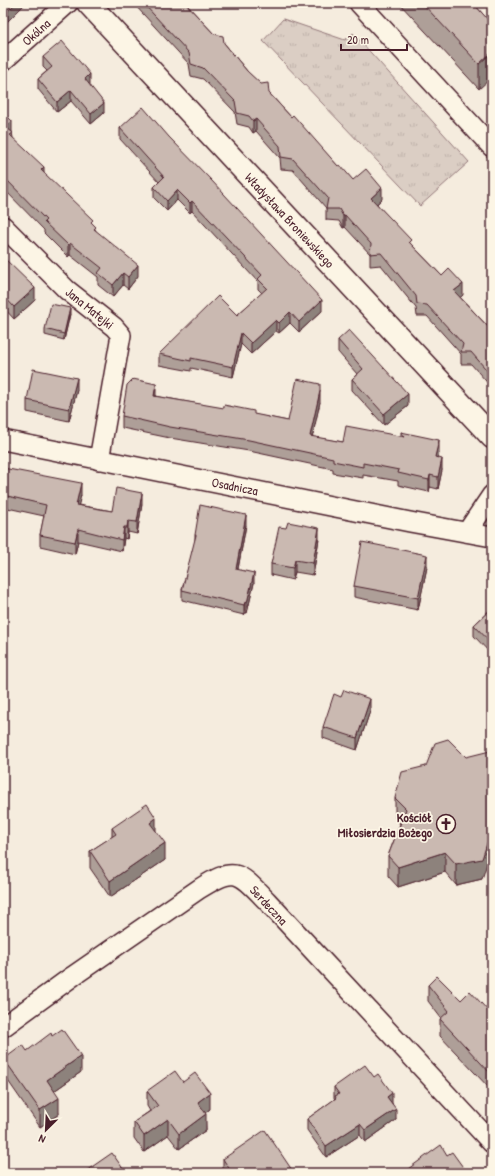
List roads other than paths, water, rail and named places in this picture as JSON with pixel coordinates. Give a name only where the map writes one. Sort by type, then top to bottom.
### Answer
[{"type":"street","name":"Okólna","points":[[3,61],[68,3]]},
{"type":"street","name":"Władysława Broniewskiego","points":[[88,3],[492,437]]},
{"type":"street","points":[[359,3],[492,147]]},
{"type":"street","name":"Jana Matejki","points":[[3,226],[67,290],[114,327],[121,335],[99,460]]},
{"type":"street","name":"Osadnicza","points":[[3,440],[492,537]]},
{"type":"street","points":[[467,532],[492,495]]},
{"type":"street","name":"Serdeczna","points":[[3,1027],[72,976],[199,889],[217,878],[230,874],[235,875],[248,883],[267,901],[492,1143]]},
{"type":"place","name":"Kościół Miłosierdzia Bożego","points":[[446,824]]}]
